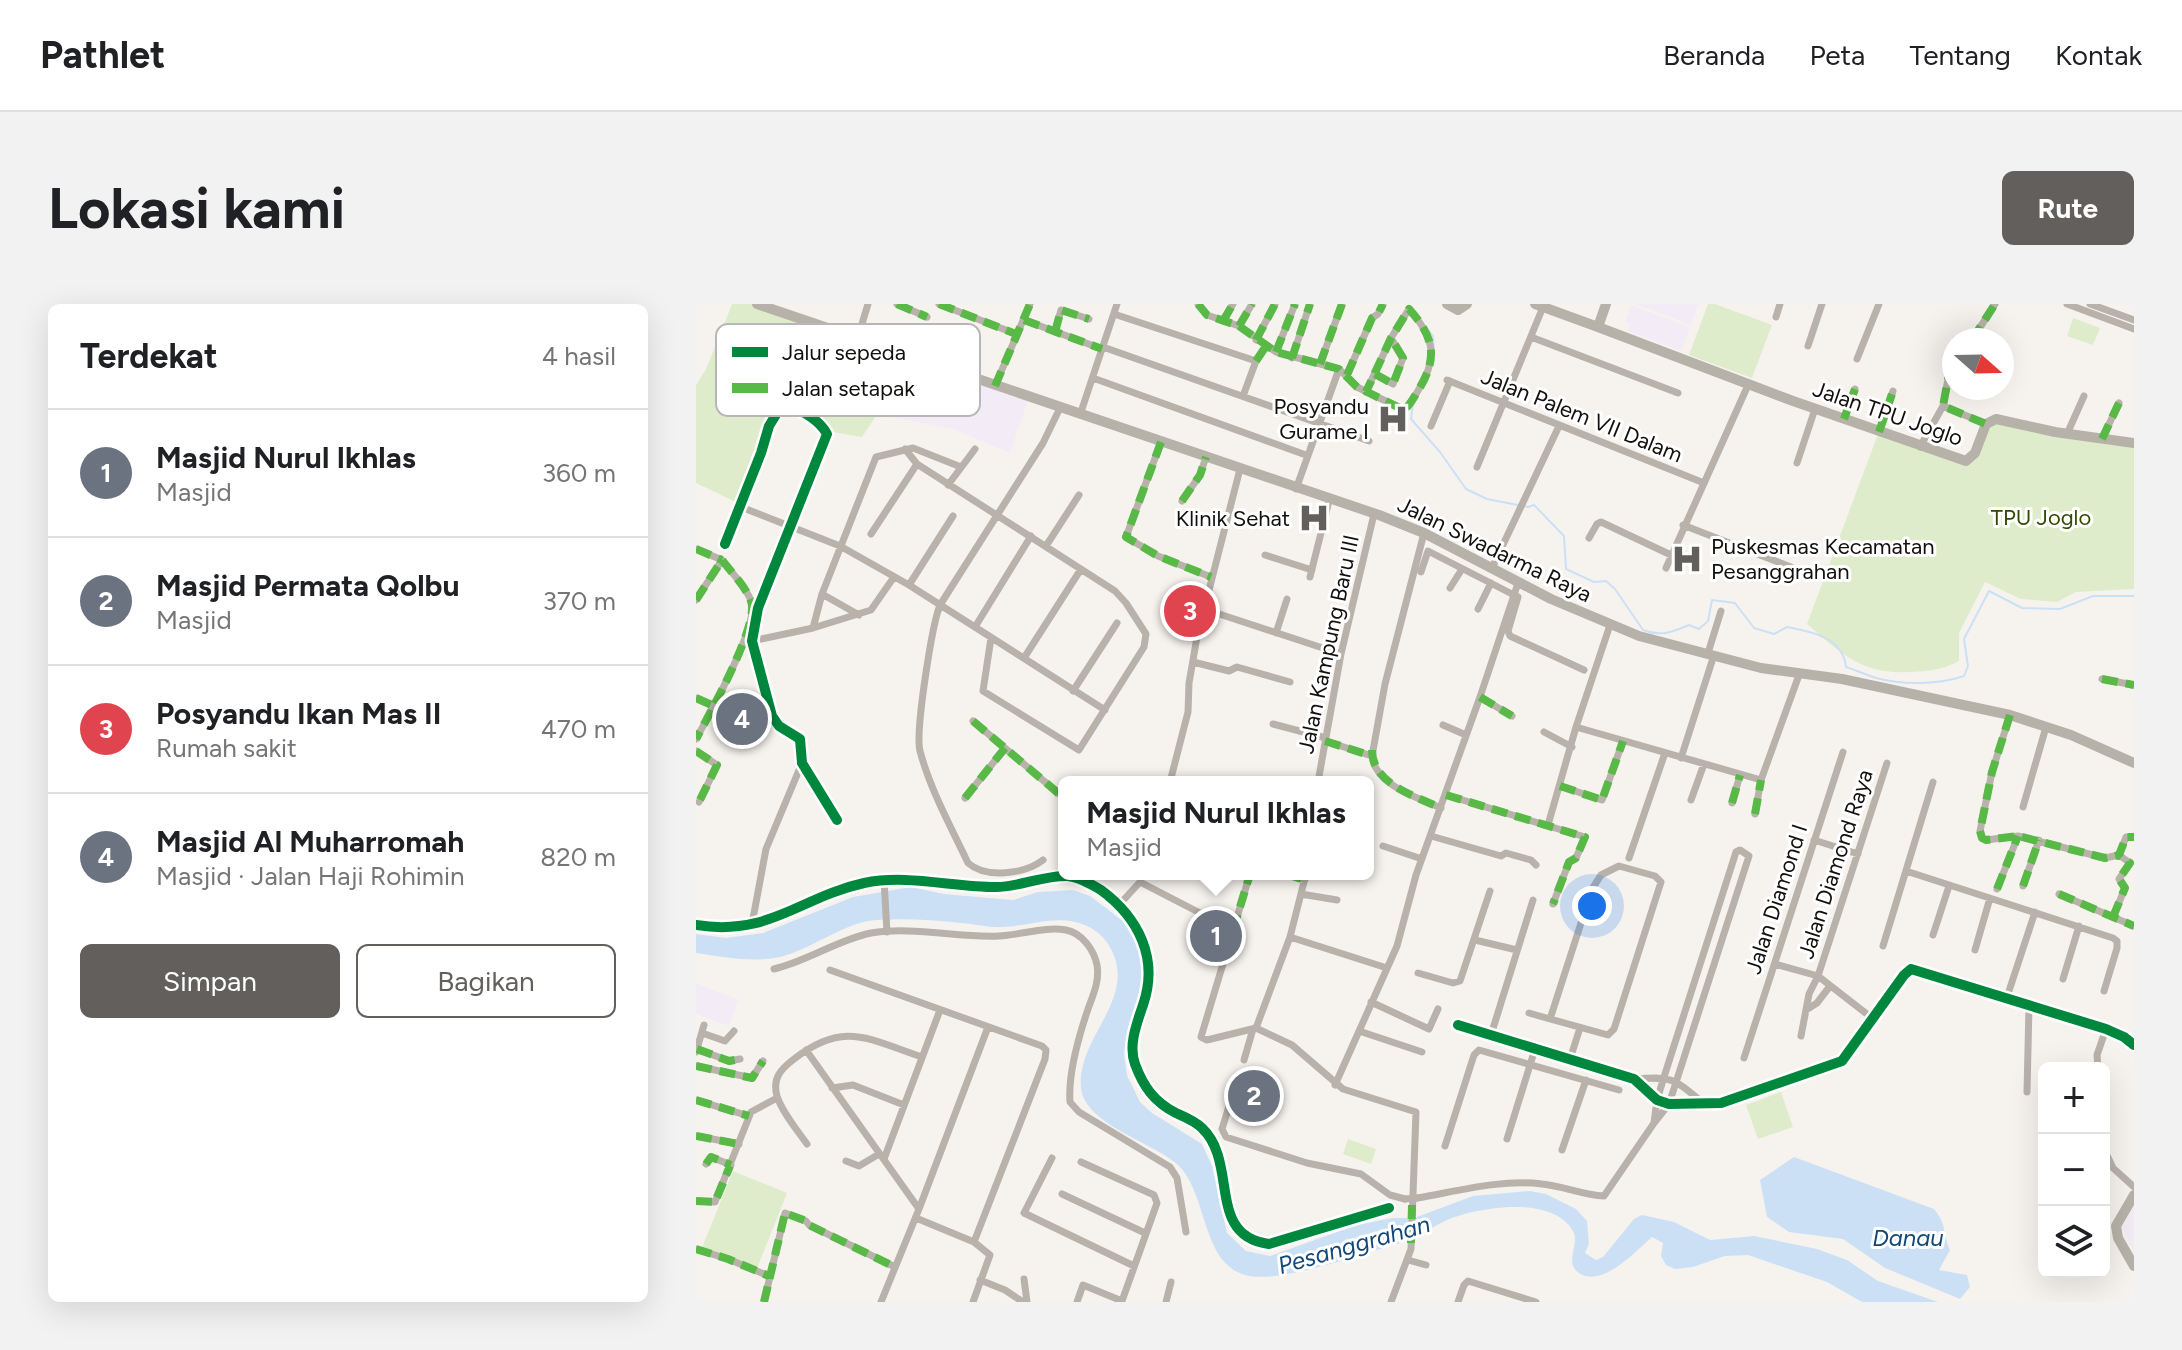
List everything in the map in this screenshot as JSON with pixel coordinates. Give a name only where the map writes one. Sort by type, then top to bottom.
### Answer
[{"type":"main road","name":"Jalan Swadarma Raya","points":[[757,304],[818,324]]},
{"type":"main road","points":[[1447,304],[1458,310],[1467,304]]},
{"type":"main road","points":[[1598,327],[1606,304]]},
{"type":"main road","name":"Jalan TPU Joglo","points":[[1539,305],[1557,308],[1598,327],[1920,447],[1970,460],[1986,424],[1996,419],[2067,434],[2134,443]]},
{"type":"main road","name":"Jalan Swadarma Raya","points":[[980,381],[1424,533],[1518,583],[1610,625],[1799,675],[1842,679],[2010,715],[2134,763]]},
{"type":"main road","points":[[2134,1195],[2116,1226],[2118,1238],[2134,1266]]},
{"type":"street","points":[[862,324],[868,304]]},
{"type":"street","points":[[897,304],[927,317]]},
{"type":"street","points":[[939,304],[1016,334]]},
{"type":"street","points":[[995,386],[1030,304]]},
{"type":"street","points":[[1080,415],[1117,304]]},
{"type":"street","points":[[1198,304],[1207,315],[1239,326],[1276,352],[1339,369],[1366,392],[1404,410],[1425,379],[1431,355],[1431,343],[1418,318],[1409,309],[1391,338],[1366,392]]},
{"type":"street","points":[[1207,315],[1213,304]]},
{"type":"street","points":[[1223,321],[1233,304]]},
{"type":"street","points":[[1239,326],[1252,304]]},
{"type":"street","points":[[1256,340],[1275,304]]},
{"type":"street","points":[[1276,352],[1295,304]]},
{"type":"street","points":[[1292,358],[1310,304]]},
{"type":"street","points":[[1320,364],[1342,304]]},
{"type":"street","points":[[1347,375],[1372,318],[1383,304]]},
{"type":"street","points":[[1776,317],[1780,304]]},
{"type":"street","points":[[1808,346],[1822,304]]},
{"type":"street","points":[[1857,359],[1879,304]]},
{"type":"street","points":[[1980,328],[1995,304]]},
{"type":"street","points":[[2067,304],[2134,329]]},
{"type":"street","points":[[2090,304],[2134,320]]},
{"type":"street","points":[[1477,467],[1531,337],[1539,305]]},
{"type":"street","points":[[1055,332],[1061,310],[1089,319]]},
{"type":"street","points":[[1114,314],[1256,361]]},
{"type":"street","points":[[1024,320],[1369,441]]},
{"type":"street","points":[[1531,337],[1678,393]]},
{"type":"street","points":[[1375,374],[1393,384],[1403,358],[1391,338]]},
{"type":"street","points":[[1243,396],[1256,361],[1266,346]]},
{"type":"street","points":[[1296,489],[1339,369]]},
{"type":"street","points":[[1093,378],[1306,455]]},
{"type":"street","name":"Jalan Palem VII Dalam","points":[[1431,426],[1449,381],[1704,483]]},
{"type":"street","points":[[1666,568],[1749,383]]},
{"type":"street","points":[[1844,419],[1855,389]]},
{"type":"street","points":[[1879,432],[1893,391]]},
{"type":"street","points":[[2067,434],[2084,396]]},
{"type":"street","points":[[1920,447],[1945,400]]},
{"type":"street","points":[[2102,439],[2119,403]]},
{"type":"street","points":[[1943,406],[1986,424]]},
{"type":"street","points":[[1043,860],[1035,867],[1021,871],[986,872],[973,868],[939,799],[918,746],[933,629],[940,605],[1043,443],[1058,407]]},
{"type":"street","points":[[1797,463],[1815,409]]},
{"type":"street","points":[[725,544],[775,416]]},
{"type":"street","points":[[808,416],[827,434],[758,608],[752,644],[772,716],[779,726],[800,739],[802,763],[837,820]]},
{"type":"street","points":[[1492,568],[1559,426]]},
{"type":"street","points":[[1161,442],[1126,537],[1158,556],[1211,577]]},
{"type":"street","points":[[905,449],[917,464],[948,485],[1115,591],[1146,634],[1144,647],[1079,750],[983,691],[991,638]]},
{"type":"street","points":[[813,628],[822,594],[873,461],[878,456],[918,449],[961,467]]},
{"type":"street","points":[[948,485],[975,449]]},
{"type":"street","points":[[1182,501],[1200,475],[1206,457]]},
{"type":"street","points":[[871,534],[917,464]]},
{"type":"street","points":[[1172,776],[1188,712],[1193,662],[1211,577],[1240,469]]},
{"type":"street","points":[[1046,546],[1079,495]]},
{"type":"street","points":[[1265,555],[1311,573],[1329,501]]},
{"type":"street","points":[[741,507],[790,529],[840,546],[909,585],[1105,710]]},
{"type":"street","name":"Jalan Kampung Baru III","points":[[1319,776],[1341,654],[1374,514]]},
{"type":"street","points":[[909,585],[953,516]]},
{"type":"street","points":[[1589,538],[1601,522],[1671,555]]},
{"type":"street","points":[[1683,525],[1791,567]]},
{"type":"street","points":[[1424,533],[1385,684],[1372,756],[1383,777],[1441,808]]},
{"type":"street","points":[[975,627],[1031,536]]},
{"type":"street","points":[[696,549],[722,560],[751,600],[750,626],[696,739]]},
{"type":"street","points":[[1421,572],[1428,551],[1518,597],[1508,631],[1510,636],[1584,670]]},
{"type":"street","points":[[696,600],[722,560]]},
{"type":"street","points":[[1024,658],[1081,569]]},
{"type":"street","points":[[1450,588],[1462,569]]},
{"type":"street","points":[[752,644],[871,610],[894,577]]},
{"type":"street","points":[[1478,609],[1491,583]]},
{"type":"street","points":[[1335,1085],[1397,946],[1422,859],[1518,583]]},
{"type":"street","points":[[822,594],[859,615]]},
{"type":"street","points":[[1276,633],[1287,599]]},
{"type":"street","points":[[1204,609],[1341,654]]},
{"type":"street","points":[[1681,758],[1721,611]]},
{"type":"street","points":[[1073,691],[1117,623]]},
{"type":"street","points":[[1548,825],[1610,625]]},
{"type":"street","points":[[1193,662],[1229,671],[1237,667],[1290,682]]},
{"type":"street","points":[[1755,814],[1761,780],[1799,675]]},
{"type":"street","points":[[2102,679],[2134,685]]},
{"type":"street","points":[[1480,697],[1512,716]]},
{"type":"street","points":[[696,698],[714,706]]},
{"type":"street","points":[[2010,715],[1992,772],[1980,835],[1986,840],[2018,836],[2105,858],[2119,855],[2130,863],[2119,879],[2125,888],[2113,917]]},
{"type":"street","points":[[973,721],[1058,793]]},
{"type":"street","points":[[1273,724],[1372,756]]},
{"type":"street","points":[[1443,725],[1466,735]]},
{"type":"street","points":[[1576,727],[1761,780]]},
{"type":"street","points":[[2023,807],[2046,727]]},
{"type":"street","points":[[1544,732],[1572,747]]},
{"type":"street","points":[[1560,786],[1602,800],[1623,741]]},
{"type":"street","points":[[965,798],[1005,748]]},
{"type":"street","points":[[696,751],[717,765],[699,802]]},
{"type":"street","name":"Jalan Diamond I","points":[[1744,1058],[1843,752]]},
{"type":"street","points":[[1629,858],[1665,753]]},
{"type":"street","points":[[752,924],[766,849],[802,763]]},
{"type":"street","name":"Jalan Diamond Raya","points":[[1801,1036],[1809,994],[1818,976],[1887,763]]},
{"type":"street","points":[[1691,800],[1704,764]]},
{"type":"street","points":[[1732,803],[1740,775]]},
{"type":"street","points":[[1883,946],[1933,782]]},
{"type":"street","points":[[1446,795],[1585,838],[1576,858],[1569,863],[1553,904]]},
{"type":"street","points":[[1431,836],[1501,856],[1506,853],[1531,860],[1536,865]]},
{"type":"street","points":[[1997,889],[2018,836]]},
{"type":"street","points":[[2119,855],[2126,837],[2134,837]]},
{"type":"street","points":[[1814,840],[1858,854]]},
{"type":"street","points":[[2023,886],[2039,840]]},
{"type":"street","points":[[1383,846],[1422,859]]},
{"type":"street","points":[[1237,1080],[1222,1129],[1226,1137],[1307,1163],[1361,1174],[1390,1195],[1415,1202],[1486,1186],[1540,1183],[1604,1196],[1669,1104],[1749,856],[1740,850],[1736,852],[1664,1077],[1654,1123]]},
{"type":"street","points":[[1529,1013],[1580,1028],[1608,1035],[1614,1029],[1660,888],[1661,882],[1655,876],[1619,866],[1607,870],[1596,881],[1550,1019]]},
{"type":"street","points":[[1906,871],[2117,941],[2104,991]]},
{"type":"street","points":[[696,925],[752,924],[793,912],[842,890],[884,882],[995,887],[1058,876]]},
{"type":"street","points":[[1090,880],[1135,924],[1144,941],[1149,963],[1147,992],[1134,1037],[1134,1061],[1152,1097],[1201,1127],[1210,1139],[1221,1163],[1229,1213],[1235,1227],[1251,1240],[1269,1244],[1389,1208]]},
{"type":"street","points":[[1118,906],[1138,880]]},
{"type":"street","points":[[1144,880],[1233,930]]},
{"type":"street","points":[[1248,880],[1201,1037],[1207,1040],[1255,1029],[1292,1045],[1335,1085],[1374,1101],[1415,1111],[1415,1202],[1411,1243],[1408,1260],[1391,1302]]},
{"type":"street","points":[[1244,1060],[1290,937],[1305,880]]},
{"type":"street","points":[[884,882],[887,930]]},
{"type":"street","points":[[1933,935],[1949,886]]},
{"type":"street","points":[[1418,973],[1453,983],[1460,981],[1490,891]]},
{"type":"street","points":[[1301,894],[1337,900]]},
{"type":"street","points":[[2059,894],[2134,926]]},
{"type":"street","points":[[1975,950],[1990,898]]},
{"type":"street","points":[[1491,1035],[1533,900]]},
{"type":"street","points":[[2007,997],[2035,912]]},
{"type":"street","points":[[2063,979],[2079,926]]},
{"type":"street","points":[[774,969],[802,962],[864,935],[887,930],[981,936],[1064,929],[1081,938],[1088,945],[1096,963],[1097,984],[1075,1062],[1070,1102],[1079,1112],[1174,1171],[1186,1232]]},
{"type":"street","points":[[1290,937],[1387,968]]},
{"type":"street","points":[[1475,940],[1517,950]]},
{"type":"street","name":"Jalan Diamond Raya","points":[[1775,964],[1818,976],[1872,1018]]},
{"type":"street","points":[[1634,1079],[1657,1100],[1669,1104],[1726,1102],[1839,1063],[1911,969],[2106,1029],[2134,1045]]},
{"type":"street","points":[[830,970],[1042,1046],[1047,1053],[974,1242]]},
{"type":"street","points":[[1806,1010],[1817,1003],[1830,986]]},
{"type":"street","points":[[1371,1002],[1429,1029],[1438,1009]]},
{"type":"street","points":[[2027,1092],[2029,1006]]},
{"type":"street","points":[[846,1161],[859,1166],[881,1156],[940,1010]]},
{"type":"street","points":[[1458,1025],[1634,1079],[1664,1077],[1676,1080],[1702,1102]]},
{"type":"street","points":[[881,1302],[988,1027]]},
{"type":"street","points":[[1570,1059],[1580,1028]]},
{"type":"street","points":[[734,1031],[725,1041],[703,1029],[696,1050],[729,1061],[740,1059]]},
{"type":"street","points":[[2098,1062],[2106,1029]]},
{"type":"street","points":[[1359,1031],[1422,1052]]},
{"type":"street","points":[[807,1144],[777,1098],[776,1085],[780,1070],[806,1050],[836,1036],[863,1037],[922,1057]]},
{"type":"street","points":[[1507,1139],[1535,1049]]},
{"type":"street","points":[[806,1050],[919,1209]]},
{"type":"street","points":[[1445,1146],[1476,1052],[1483,1050],[1619,1090]]},
{"type":"street","points":[[696,1066],[752,1078],[763,1061]]},
{"type":"street","points":[[1562,1150],[1586,1080]]},
{"type":"street","points":[[832,1088],[853,1085],[904,1105]]},
{"type":"street","points":[[696,1201],[715,1202],[749,1116],[753,1110],[777,1098]]},
{"type":"street","points":[[696,1100],[749,1116]]},
{"type":"street","points":[[696,1136],[739,1144]]},
{"type":"street","points":[[706,1164],[711,1157],[730,1166]]},
{"type":"street","points":[[1052,1158],[1024,1213],[1134,1266]]},
{"type":"street","points":[[1077,1302],[1083,1285],[1123,1301],[1157,1198],[1081,1162]]},
{"type":"street","points":[[2110,1162],[2134,1187]]},
{"type":"street","points":[[1062,1194],[1145,1233]]},
{"type":"street","points":[[764,1302],[785,1213],[895,1267]]},
{"type":"street","points":[[916,1218],[974,1242],[990,1255],[973,1302]]},
{"type":"street","points":[[696,1249],[769,1276]]},
{"type":"street","points":[[1408,1260],[1426,1265]]},
{"type":"street","points":[[1024,1279],[1025,1302]]},
{"type":"street","points":[[980,1280],[1025,1302]]},
{"type":"street","points":[[1458,1302],[1468,1281],[1536,1302]]},
{"type":"street","points":[[1166,1302],[1171,1282]]},
{"type":"shaded area","points":[[1635,304],[1699,304],[1691,325]]},
{"type":"shaded area","points":[[1631,305],[1690,327],[1681,351],[1628,331],[1630,324],[1625,322]]},
{"type":"shaded area","points":[[980,380],[1029,397],[1010,453],[951,428],[884,416],[980,416]]},
{"type":"shaded area","points":[[696,983],[739,1000],[729,1026],[696,1014]]},
{"type":"shaded area","points":[[2134,1206],[2134,1252],[2122,1227]]},
{"type":"green space","points":[[732,304],[757,304],[817,324],[724,324]]},
{"type":"green space","points":[[1708,304],[1772,325],[1752,378],[1689,355]]},
{"type":"green space","points":[[2073,318],[2100,328],[2093,345],[2067,336]]},
{"type":"green space","points":[[716,344],[716,416],[774,416],[742,505],[696,483],[696,385]]},
{"type":"green space","points":[[803,416],[876,416],[862,437],[833,432],[827,434],[826,430]]},
{"type":"green space","name":"TPU Joglo","points":[[1996,424],[2134,447],[2134,589],[2076,592],[2057,602],[2021,599],[1985,582],[1959,633],[1959,661],[1935,670],[1894,672],[1866,666],[1842,653],[1807,624],[1878,434],[1971,464],[1984,426]]},
{"type":"green space","points":[[1781,1092],[1793,1127],[1758,1139],[1746,1105]]},
{"type":"green space","points":[[1348,1139],[1376,1149],[1371,1164],[1343,1154]]},
{"type":"green space","points":[[733,1171],[787,1193],[756,1271],[701,1250]]},
{"type":"water","name":"Pesanggrahan","points":[[911,887],[944,894],[1013,900],[1038,892],[1073,890],[1090,896],[1132,928],[1140,953],[1144,993],[1127,1035],[1124,1053],[1127,1075],[1140,1102],[1202,1144],[1212,1166],[1227,1233],[1246,1251],[1270,1256],[1357,1225],[1392,1218],[1414,1218],[1473,1196],[1530,1191],[1546,1194],[1576,1209],[1587,1221],[1589,1244],[1585,1253],[1596,1260],[1603,1257],[1634,1219],[1642,1215],[1674,1222],[1710,1240],[1754,1236],[1817,1249],[1847,1260],[1878,1281],[1938,1302],[1862,1302],[1827,1282],[1748,1255],[1725,1256],[1693,1267],[1675,1269],[1666,1265],[1661,1256],[1663,1243],[1652,1237],[1618,1266],[1598,1276],[1588,1277],[1575,1269],[1572,1259],[1574,1233],[1564,1221],[1534,1208],[1515,1207],[1461,1215],[1427,1229],[1409,1232],[1404,1242],[1300,1272],[1260,1277],[1245,1275],[1231,1268],[1220,1256],[1195,1193],[1178,1165],[1107,1123],[1085,1101],[1081,1088],[1082,1070],[1117,986],[1117,969],[1112,951],[1108,943],[1091,928],[1066,921],[998,927],[929,920],[876,920],[851,926],[792,953],[770,959],[696,953],[696,934],[726,938],[763,933],[853,897]]},
{"type":"water","name":"Danau","points":[[1794,1157],[1934,1209],[1943,1224],[1950,1250],[1939,1270],[1967,1275],[1970,1287],[1960,1299],[1885,1268],[1843,1239],[1789,1232],[1767,1217],[1760,1180]]},
{"type":"waterway","points":[[1426,327],[1433,336],[1434,351]]},
{"type":"waterway","points":[[1413,404],[1411,419],[1440,452],[1466,489],[1487,499],[1528,507],[1534,505],[1564,536],[1566,569],[1594,582],[1606,581],[1643,630],[1649,632],[1666,633],[1689,625],[1699,629],[1708,621],[1712,600],[1735,603],[1754,628],[1774,634],[1787,627],[1833,642],[1844,657],[1846,667],[1886,680],[1932,682],[1964,676],[1968,666],[1964,639],[1989,591],[2022,608],[2060,609],[2093,596],[2134,596]]},
{"type":"marked path","points":[[897,304],[927,317]]},
{"type":"marked path","points":[[939,304],[1016,334]]},
{"type":"marked path","points":[[995,386],[1030,304]]},
{"type":"marked path","points":[[1198,304],[1207,315],[1239,326],[1276,352],[1339,369],[1357,387],[1404,410],[1425,377],[1431,356],[1424,328],[1409,309],[1391,338],[1366,392]]},
{"type":"marked path","points":[[1223,321],[1233,304]]},
{"type":"marked path","points":[[1239,326],[1252,304]]},
{"type":"marked path","points":[[1256,340],[1275,304]]},
{"type":"marked path","points":[[1276,352],[1295,304]]},
{"type":"marked path","points":[[1292,358],[1310,304]]},
{"type":"marked path","points":[[1320,364],[1342,304]]},
{"type":"marked path","points":[[1347,375],[1372,318],[1383,304]]},
{"type":"marked path","points":[[1980,328],[1995,304]]},
{"type":"marked path","points":[[1055,332],[1061,310],[1089,319]]},
{"type":"marked path","points":[[1024,320],[1102,349]]},
{"type":"marked path","points":[[1375,374],[1393,384],[1403,358],[1391,338]]},
{"type":"marked path","points":[[1256,361],[1266,346]]},
{"type":"marked path","points":[[1844,419],[1855,389]]},
{"type":"marked path","points":[[1879,432],[1893,391]]},
{"type":"marked path","points":[[1944,400],[1943,406],[1986,424]]},
{"type":"marked path","points":[[2102,439],[2119,403]]},
{"type":"marked path","points":[[1161,442],[1126,537],[1158,556],[1211,577]]},
{"type":"marked path","points":[[1182,501],[1200,475],[1206,457]]},
{"type":"marked path","points":[[696,549],[722,560]]},
{"type":"marked path","points":[[696,600],[722,560],[749,596],[752,613],[732,670],[696,739]]},
{"type":"marked path","points":[[2102,679],[2134,685]]},
{"type":"marked path","points":[[1480,697],[1512,716]]},
{"type":"marked path","points":[[696,698],[714,706]]},
{"type":"marked path","points":[[2010,715],[1992,772],[1980,831],[1982,838],[2018,836],[2105,858],[2119,855]]},
{"type":"marked path","points":[[973,721],[1058,793]]},
{"type":"marked path","points":[[1325,741],[1372,756]]},
{"type":"marked path","points":[[1560,786],[1602,800],[1623,741]]},
{"type":"marked path","points":[[965,798],[1005,748]]},
{"type":"marked path","points":[[1372,750],[1374,762],[1387,780],[1441,808]]},
{"type":"marked path","points":[[696,751],[717,765],[699,802]]},
{"type":"marked path","points":[[1732,803],[1740,775]]},
{"type":"marked path","points":[[1755,814],[1761,780]]},
{"type":"marked path","points":[[1446,795],[1585,837],[1576,858],[1569,862],[1553,904]]},
{"type":"marked path","points":[[1997,889],[2018,836]]},
{"type":"marked path","points":[[2113,917],[2125,888],[2119,879],[2130,863],[2119,855],[2126,837],[2134,837]]},
{"type":"marked path","points":[[2023,886],[2039,840]]},
{"type":"marked path","points":[[1233,930],[1248,880]]},
{"type":"marked path","points":[[2059,894],[2134,926]]},
{"type":"marked path","points":[[697,1049],[729,1061],[740,1059]]},
{"type":"marked path","points":[[696,1066],[752,1078],[763,1061]]},
{"type":"marked path","points":[[696,1100],[749,1116]]},
{"type":"marked path","points":[[696,1136],[739,1144]]},
{"type":"marked path","points":[[706,1164],[711,1157],[731,1165]]},
{"type":"marked path","points":[[696,1201],[715,1202],[730,1166]]},
{"type":"marked path","points":[[1411,1243],[1412,1205]]},
{"type":"marked path","points":[[764,1302],[785,1213],[895,1267]]},
{"type":"marked path","points":[[696,1249],[769,1276]]},
{"type":"cycle path","points":[[725,544],[775,416]]},
{"type":"cycle path","points":[[809,416],[827,434],[758,608],[752,641],[772,716],[779,726],[800,739],[802,763],[837,820]]},
{"type":"cycle path","points":[[696,925],[722,927],[764,921],[841,889],[864,883],[913,880],[996,887],[1058,876]]},
{"type":"cycle path","points":[[1083,880],[1101,890],[1126,913],[1142,941],[1149,972],[1133,1042],[1135,1064],[1155,1098],[1202,1128],[1213,1143],[1230,1213],[1237,1227],[1250,1238],[1269,1244],[1389,1208]]},
{"type":"cycle path","points":[[1458,1025],[1634,1079],[1657,1100],[1669,1104],[1721,1103],[1842,1061],[1911,969],[2106,1029],[2134,1045]]},
{"type":"place","name":"Posyandu Gurame I","points":[[1393,419]]},
{"type":"place","name":"Klinik Sehat","points":[[1314,518]]},
{"type":"place","name":"Puskesmas Kecamatan Pesanggrahan","points":[[1687,559]]},
{"type":"place","name":"Posyandu Ikan Mas II","points":[[1190,611]]},
{"type":"place","name":"Masjid Al Muharromah","points":[[742,719]]},
{"type":"place","name":"Masjid Nurul Ikhlas","points":[[1216,936]]},
{"type":"place","name":"Masjid Permata Qolbu","points":[[1254,1096]]}]
